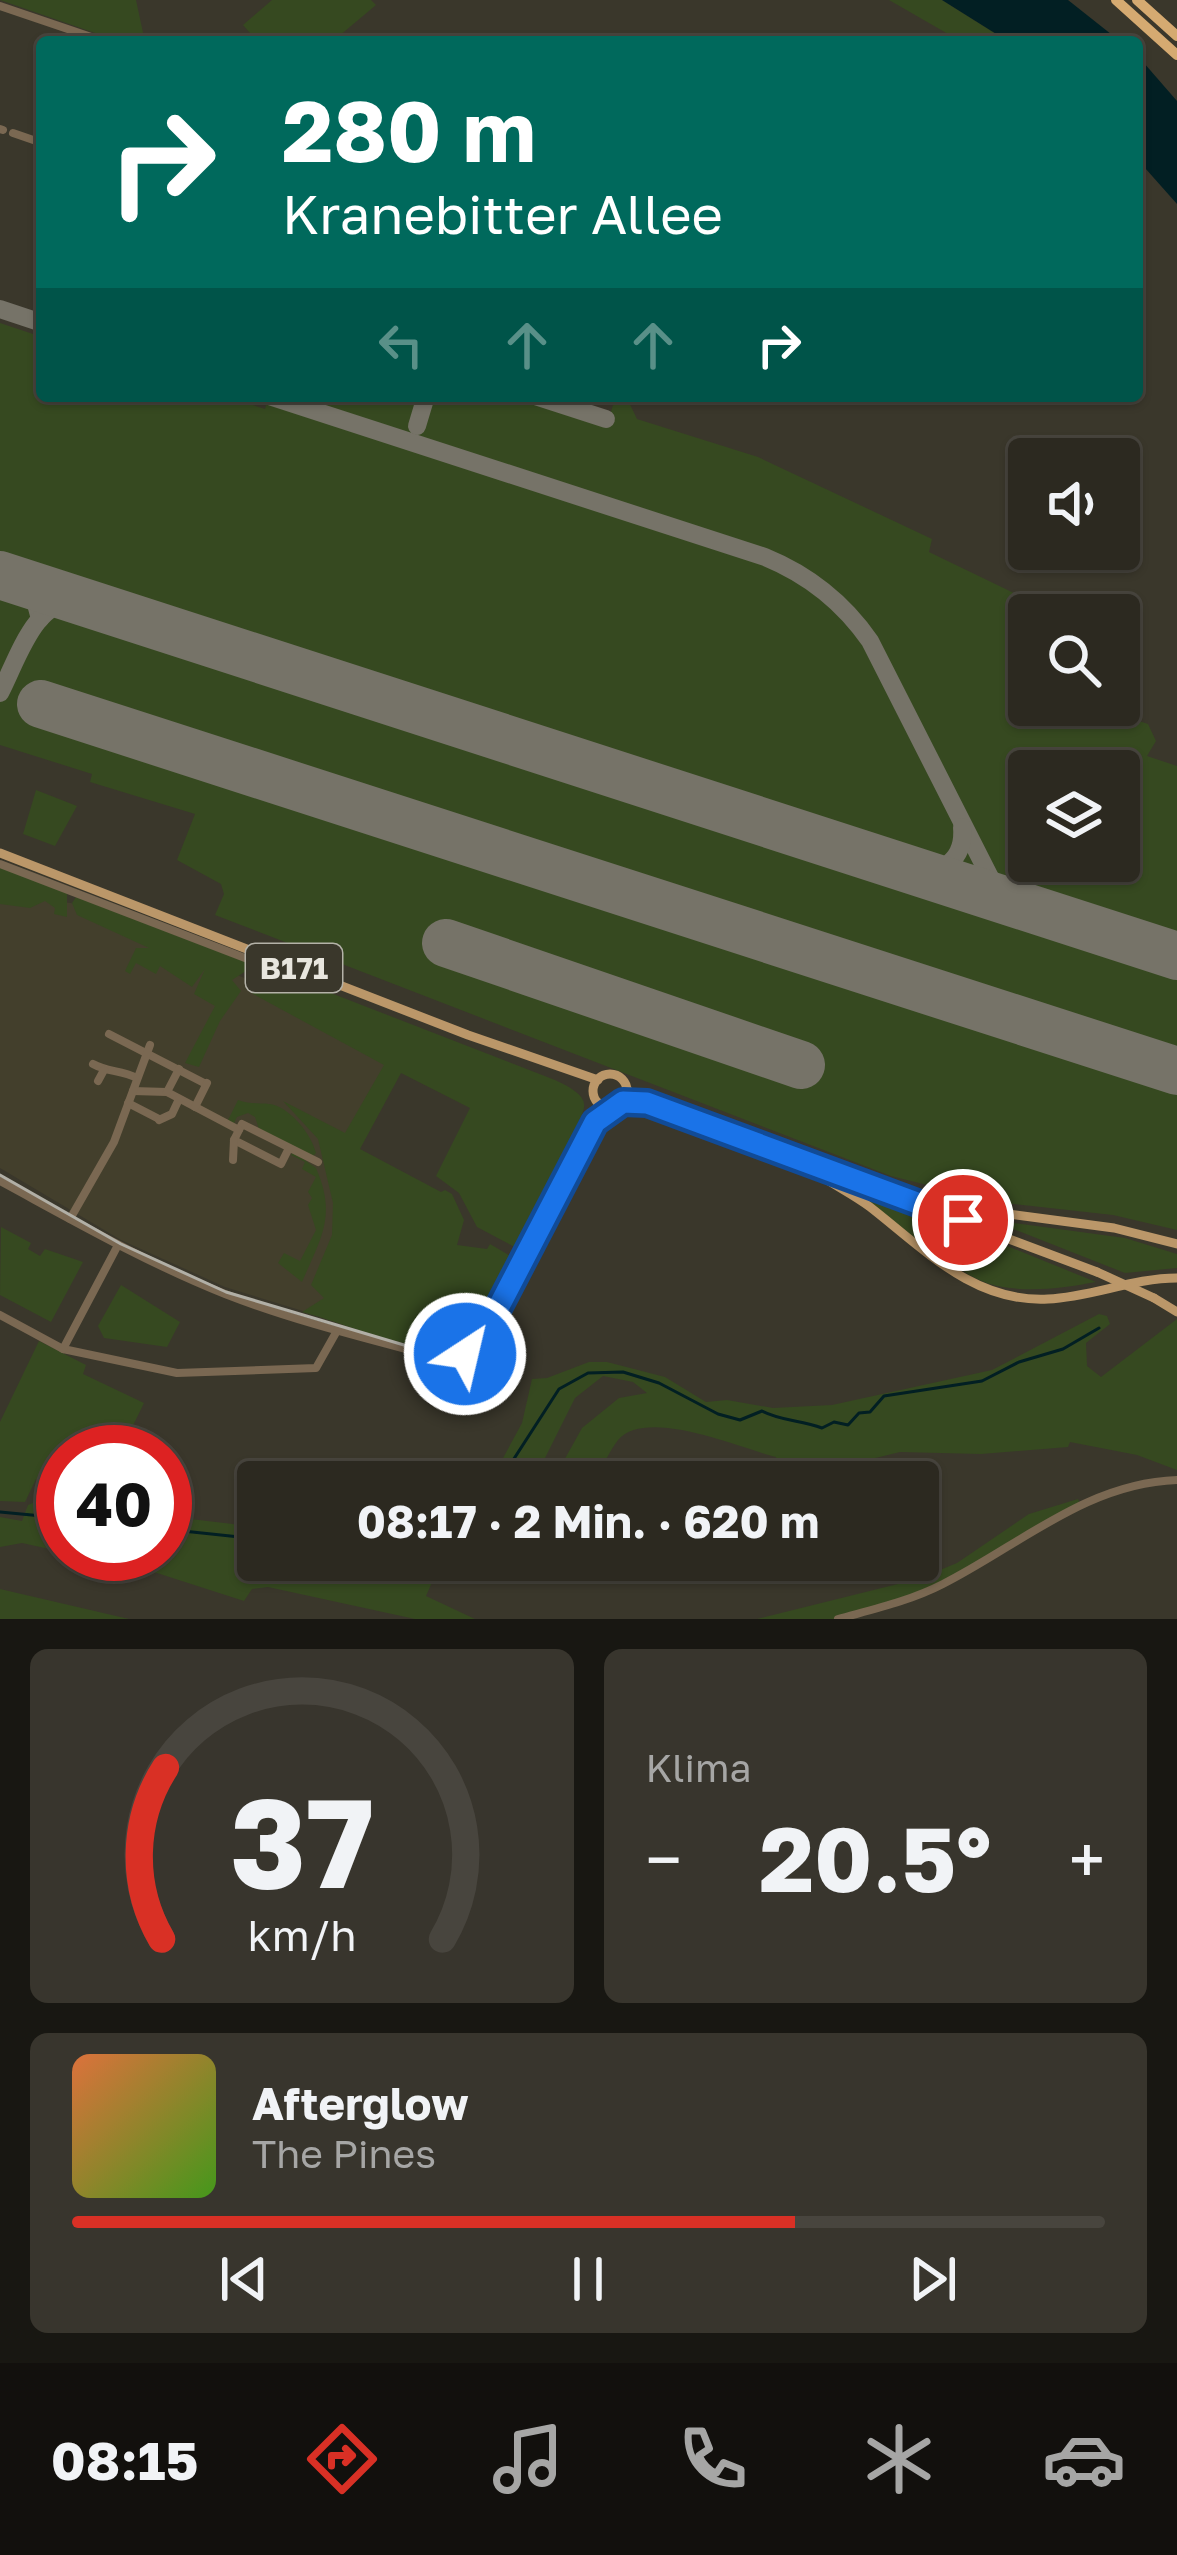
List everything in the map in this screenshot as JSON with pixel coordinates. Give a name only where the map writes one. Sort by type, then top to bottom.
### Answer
[{"type":"highway","points":[[1116,0],[1177,56]]},
{"type":"highway","points":[[1137,0],[1177,36]]},
{"type":"main road","name":"B171","points":[[0,853],[596,1085],[614,1075],[647,1103],[1096,1272],[1177,1312]]},
{"type":"main road","points":[[596,1085],[598,1102],[610,1108]]},
{"type":"main road","points":[[623,1102],[627,1090]]},
{"type":"main road","name":"B171","points":[[610,1108],[623,1102],[647,1103]]},
{"type":"main road","points":[[799,1159],[867,1204],[947,1268],[991,1291],[1034,1299],[1066,1298],[1177,1277]]},
{"type":"main road","name":"B171","points":[[895,1194],[1114,1228],[1177,1244]]},
{"type":"main road","points":[[947,1268],[938,1255],[939,1241],[946,1229],[963,1220]]},
{"type":"street","points":[[0,7],[88,36]]},
{"type":"street","points":[[5,131],[36,141]]},
{"type":"street","points":[[0,864],[302,980]]},
{"type":"street","points":[[109,1034],[207,1083],[195,1107]]},
{"type":"street","points":[[70,1219],[114,1142],[147,1050]]},
{"type":"street","points":[[93,1064],[137,1078]]},
{"type":"street","points":[[98,1081],[104,1070]]},
{"type":"street","points":[[167,1093],[179,1070]]},
{"type":"street","points":[[134,1091],[167,1093],[281,1164],[290,1148]]},
{"type":"street","points":[[128,1103],[159,1120],[173,1114],[179,1099]]},
{"type":"street","points":[[0,1180],[118,1245],[233,1297],[440,1358],[457,1357],[483,1337],[595,1122],[598,1102]]},
{"type":"street","points":[[595,1122],[610,1108]]},
{"type":"street","points":[[232,1160],[242,1124],[319,1162]]},
{"type":"street","points":[[221,1147],[236,1135]]},
{"type":"street","points":[[261,1154],[270,1138]]},
{"type":"street","points":[[63,1349],[118,1245]]},
{"type":"street","points":[[0,1315],[63,1349],[177,1373],[316,1368],[338,1329]]},
{"type":"street","points":[[838,1619],[931,1591],[1029,1532],[1106,1494],[1143,1483],[1177,1480]]},
{"type":"shaded area","points":[[0,897],[71,903],[249,980],[398,1062],[349,1145],[437,1280],[407,1343],[225,1287],[121,1240],[0,1168]]},
{"type":"green space","points":[[0,0],[136,0],[144,36],[104,36]]},
{"type":"green space","points":[[272,0],[371,0],[376,5],[339,36],[253,36],[243,25]]},
{"type":"green space","points":[[889,0],[942,0],[999,36],[952,36]]},
{"type":"green space","points":[[0,323],[36,335],[36,402],[243,402],[265,409],[267,402],[529,402],[606,427],[614,402],[629,402],[637,419],[758,457],[932,539],[929,552],[1016,594],[1008,594],[1008,726],[1140,726],[1140,721],[1148,724],[1156,741],[1147,756],[1177,766],[1177,1230],[1113,1215],[995,1202],[891,1176],[215,915],[224,894],[221,884],[177,860],[195,814],[90,782],[92,774],[0,745]]},
{"type":"green space","points":[[36,790],[77,806],[55,846],[23,834]]},
{"type":"green space","points":[[0,866],[67,893],[67,917],[54,914],[55,908],[45,901],[30,908],[0,904]]},
{"type":"green space","points":[[76,897],[246,962],[246,971],[232,980],[241,991],[220,1021],[199,1067],[185,1063],[215,1006],[194,994],[205,969],[192,987],[160,966],[156,974],[136,963],[130,974],[125,971],[136,948],[149,948],[77,915],[72,903]]},
{"type":"green space","points":[[269,969],[555,1080],[584,1103],[574,1149],[522,1251],[477,1227],[459,1193],[436,1176],[470,1108],[401,1073],[360,1149],[452,1194],[464,1220],[457,1245],[487,1249],[490,1244],[517,1260],[492,1315],[472,1343],[459,1349],[416,1346],[302,1312],[324,1298],[311,1285],[332,1235],[333,1203],[318,1139],[283,1101],[345,1133],[384,1065],[253,994],[249,983],[254,975]]},
{"type":"green space","points":[[238,1100],[283,1109],[311,1139],[316,1153],[313,1156],[259,1129],[248,1113],[237,1117],[233,1125],[227,1122]]},
{"type":"green space","points":[[293,1152],[316,1168],[326,1214],[302,1282],[278,1263],[284,1253],[300,1261],[316,1230],[308,1192],[316,1177],[302,1169],[305,1162]]},
{"type":"green space","points":[[848,1186],[944,1220],[928,1248]]},
{"type":"green space","points":[[1003,1225],[1125,1238],[1177,1254],[1177,1268],[1125,1273]]},
{"type":"green space","points":[[1,1227],[31,1243],[28,1249],[40,1256],[45,1249],[83,1262],[51,1322],[0,1295]]},
{"type":"green space","points":[[970,1231],[1096,1282],[1015,1289],[977,1279],[947,1254],[946,1243],[955,1232]]},
{"type":"green space","points":[[121,1285],[180,1322],[167,1347],[104,1338],[98,1326]]},
{"type":"green space","points":[[1099,1314],[1107,1316],[1110,1324],[1086,1343],[1087,1366],[1101,1377],[1177,1319],[1177,1470],[1137,1455],[1070,1442],[1068,1447],[981,1454],[900,1452],[863,1461],[776,1461],[776,1457],[694,1433],[650,1427],[618,1440],[605,1461],[564,1461],[582,1428],[619,1398],[647,1393],[633,1382],[603,1376],[575,1398],[544,1461],[501,1461],[522,1423],[532,1379],[589,1362],[665,1377],[706,1402],[727,1400],[773,1408],[832,1405],[992,1370]]},
{"type":"green space","points":[[39,1341],[86,1365],[83,1374],[144,1403],[133,1425],[36,1425],[36,1479],[25,1502],[0,1501],[0,1422]]},
{"type":"green space","points":[[1078,1499],[1081,1505],[949,1582],[838,1619],[757,1619],[910,1581],[939,1581],[939,1570],[1029,1514]]},
{"type":"green space","points":[[36,1502],[36,1546],[0,1547],[0,1517],[22,1521],[28,1505]]},
{"type":"green space","points":[[192,1519],[237,1525],[237,1581],[433,1581],[426,1596],[475,1619],[415,1619],[268,1587],[252,1589],[244,1601],[182,1581],[192,1581]]},
{"type":"green space","points":[[0,1589],[129,1619],[0,1619]]},
{"type":"water","points":[[942,0],[1068,0],[1113,36],[999,36]]},
{"type":"water","points":[[1143,62],[1177,101],[1177,204],[1143,166]]},
{"type":"waterway","points":[[513,1461],[559,1389],[588,1373],[623,1372],[659,1383],[718,1414],[740,1420],[762,1411],[822,1428],[834,1422],[848,1425],[859,1413],[870,1412],[884,1396],[982,1381],[1019,1362],[1063,1349],[1099,1328]]},
{"type":"waterway","points":[[0,1512],[36,1515]]},
{"type":"waterway","points":[[192,1532],[237,1537]]},
{"type":"taxiway","points":[[0,309],[36,321]]},
{"type":"taxiway","points":[[287,402],[765,557],[810,581],[837,602],[870,641],[996,889],[1020,906]]},
{"type":"taxiway","points":[[417,426],[424,402]]},
{"type":"taxiway","points":[[554,402],[606,419]]},
{"type":"taxiway","points":[[10,578],[33,593],[40,619]]},
{"type":"taxiway","points":[[0,693],[40,619],[51,608],[81,601]]},
{"type":"taxiway","points":[[912,871],[949,863],[960,848],[962,827]]},
{"type":"runway","points":[[0,575],[1177,956]]},
{"type":"runway","points":[[41,704],[1177,1071]]},
{"type":"runway","points":[[446,943],[801,1065]]},
{"type":"tram line","points":[[0,1175],[121,1244],[226,1292],[451,1359],[471,1361],[512,1354]]},
{"type":"route","points":[[465,1354],[483,1337],[595,1122],[623,1102],[647,1103],[963,1220]]}]
